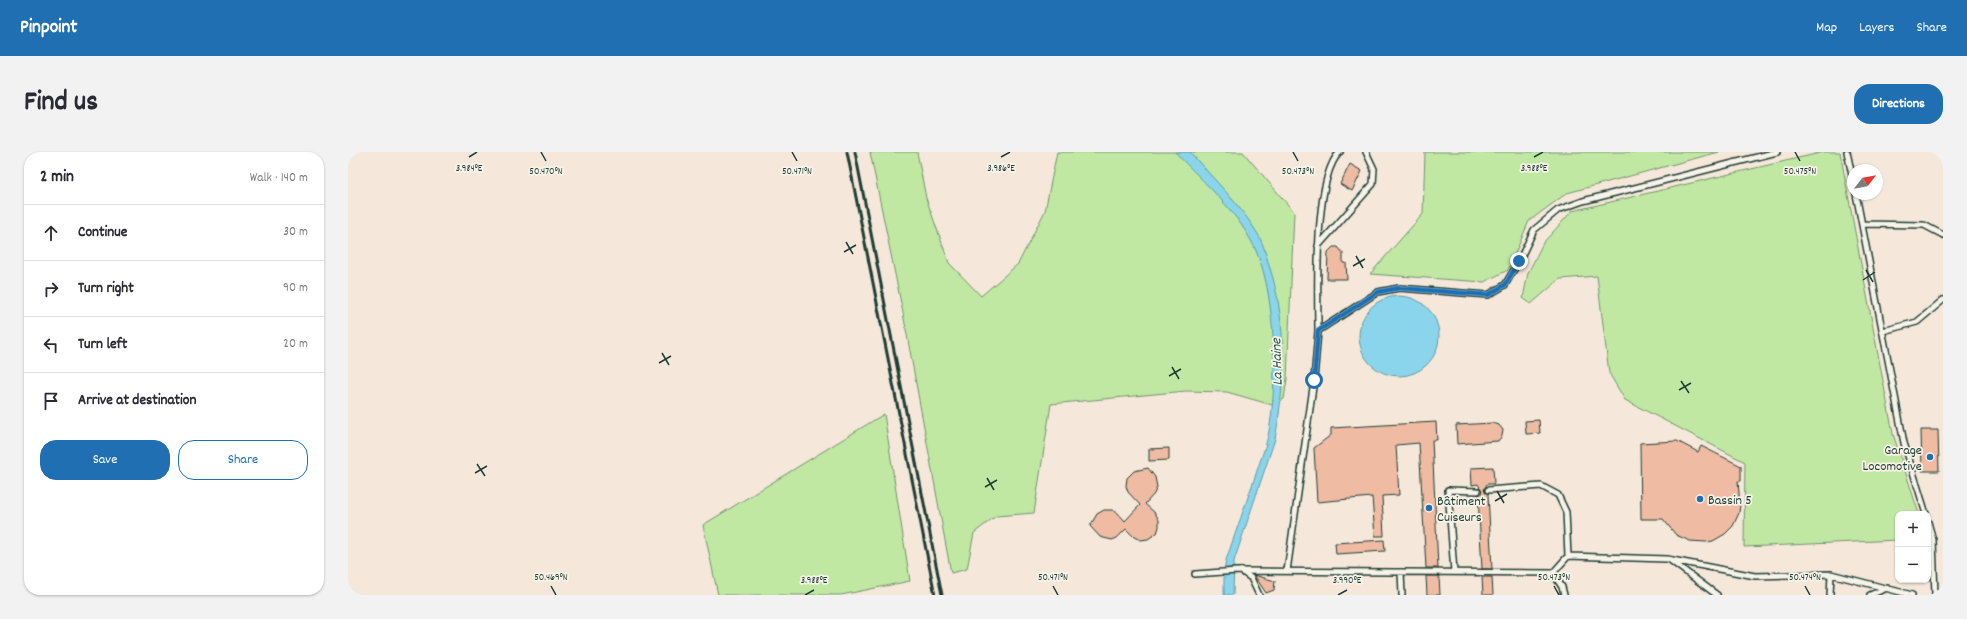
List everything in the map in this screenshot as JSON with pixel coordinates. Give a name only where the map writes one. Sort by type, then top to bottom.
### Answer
[{"type":"lane","points":[[1286,571],[1314,380],[1318,331],[1318,235],[1328,175],[1334,157],[1340,152]]},
{"type":"lane","points":[[1318,246],[1373,184],[1374,169],[1366,152]]},
{"type":"lane","points":[[1318,331],[1378,292],[1399,288],[1488,295],[1505,285],[1534,230],[1558,210],[1583,201],[1777,152]]},
{"type":"lane","points":[[1848,152],[1850,164]]},
{"type":"lane","points":[[1857,200],[1904,443],[1925,511]]},
{"type":"lane","points":[[1862,224],[1924,225],[1943,236]]},
{"type":"lane","points":[[1883,331],[1917,322],[1943,300]]},
{"type":"lane","points":[[1195,574],[1237,571],[1553,573],[1568,556],[1566,512],[1558,495],[1541,486],[1488,490]]},
{"type":"lane","points":[[1454,572],[1448,490],[1478,491]]},
{"type":"lane","points":[[1931,533],[1933,540],[1935,595]]},
{"type":"lane","points":[[1568,556],[1667,559],[1755,576],[1831,574],[1912,595]]},
{"type":"lane","points":[[1667,559],[1717,595]]},
{"type":"lane","points":[[1237,571],[1251,578],[1259,595]]},
{"type":"lane","points":[[1401,572],[1402,595]]},
{"type":"lane","points":[[1553,573],[1562,587],[1564,595]]},
{"type":"lane","points":[[1830,595],[1831,574]]},
{"type":"lane","points":[[1870,595],[1887,588]]},
{"type":"green space","points":[[870,152],[917,152],[926,198],[949,263],[981,296],[1018,264],[1045,211],[1057,152],[1243,152],[1294,212],[1287,379],[1284,399],[1272,405],[1227,392],[1186,391],[1051,404],[1034,513],[996,516],[974,533],[967,569],[951,573],[903,313]]},
{"type":"green space","points":[[1425,152],[1719,152],[1567,193],[1529,221],[1508,270],[1484,282],[1370,274],[1423,214]]},
{"type":"green space","points":[[1824,152],[1840,152],[1847,189],[1847,200],[1849,200],[1893,434],[1918,511],[1895,511],[1895,540],[1744,547],[1745,462],[1625,400],[1609,373],[1597,276],[1560,279],[1531,304],[1523,298],[1528,273],[1543,243],[1572,211]]},
{"type":"green space","points":[[884,414],[910,581],[841,595],[718,595],[703,525]]},
{"type":"water","name":"La Haine","points":[[1175,152],[1190,152],[1235,203],[1252,225],[1259,236],[1264,249],[1279,305],[1283,350],[1283,372],[1279,417],[1275,439],[1234,561],[1233,595],[1224,595],[1224,572],[1226,560],[1265,446],[1271,417],[1274,369],[1268,294],[1257,253],[1242,225],[1221,200]]},
{"type":"water","points":[[1391,296],[1407,296],[1428,307],[1439,328],[1439,344],[1428,365],[1407,376],[1391,376],[1377,370],[1370,365],[1365,358],[1359,344],[1359,328],[1365,314],[1370,307],[1377,302]]},
{"type":"building","points":[[1350,164],[1362,171],[1352,191],[1340,184]]},
{"type":"building","points":[[1333,247],[1338,247],[1343,253],[1343,263],[1346,263],[1347,279],[1327,279],[1328,252]]},
{"type":"building","points":[[1539,420],[1540,433],[1526,434],[1525,421]]},
{"type":"building","name":"Bâtiment Cuiseurs","points":[[1436,422],[1437,440],[1432,440],[1438,568],[1426,568],[1419,443],[1396,445],[1399,495],[1382,496],[1384,536],[1375,536],[1372,497],[1317,502],[1314,448],[1331,435],[1331,428]]},
{"type":"building","points":[[1493,423],[1499,425],[1503,430],[1502,436],[1498,441],[1457,444],[1456,425]]},
{"type":"building","name":"Garage Locomotive","points":[[1921,430],[1938,430],[1939,471],[1922,471]]},
{"type":"building","name":"Bassin 5","points":[[1677,441],[1698,452],[1701,446],[1741,466],[1741,481],[1738,481],[1740,505],[1739,513],[1733,526],[1725,534],[1713,541],[1690,541],[1676,535],[1663,519],[1641,519],[1640,443]]},
{"type":"building","points":[[1169,448],[1169,460],[1149,461],[1149,449]]},
{"type":"building","name":"Bâtiment Cuiseurs","points":[[1493,467],[1494,484],[1487,484],[1484,490],[1488,494],[1492,569],[1482,569],[1478,495],[1482,491],[1478,484],[1472,485],[1471,468]]},
{"type":"building","points":[[1148,468],[1155,477],[1157,487],[1154,494],[1145,504],[1155,513],[1159,520],[1157,533],[1148,539],[1141,540],[1134,537],[1126,529],[1117,538],[1112,540],[1100,537],[1090,526],[1097,514],[1104,510],[1112,510],[1118,513],[1125,521],[1140,505],[1128,492],[1126,486],[1127,478],[1134,471]]},
{"type":"building","points":[[1384,540],[1385,551],[1336,554],[1335,543]]},
{"type":"building","points":[[1254,575],[1275,581],[1274,590],[1266,593]]},
{"type":"building","points":[[1426,576],[1439,576],[1440,595],[1427,595]]},
{"type":"building","points":[[1482,577],[1492,577],[1493,595],[1483,595]]},
{"type":"railway","points":[[847,152],[935,595]]},
{"type":"railway","points":[[855,152],[942,595]]},
{"type":"place","name":"Garage Locomotive","points":[[1930,457]]},
{"type":"place","name":"Bassin 5","points":[[1700,499]]},
{"type":"place","name":"Bâtiment Cuiseurs","points":[[1429,508]]},
{"type":"route","points":[[1314,380],[1318,331],[1359,303],[1378,292],[1399,288],[1434,289],[1488,295],[1505,285],[1519,261]]}]
